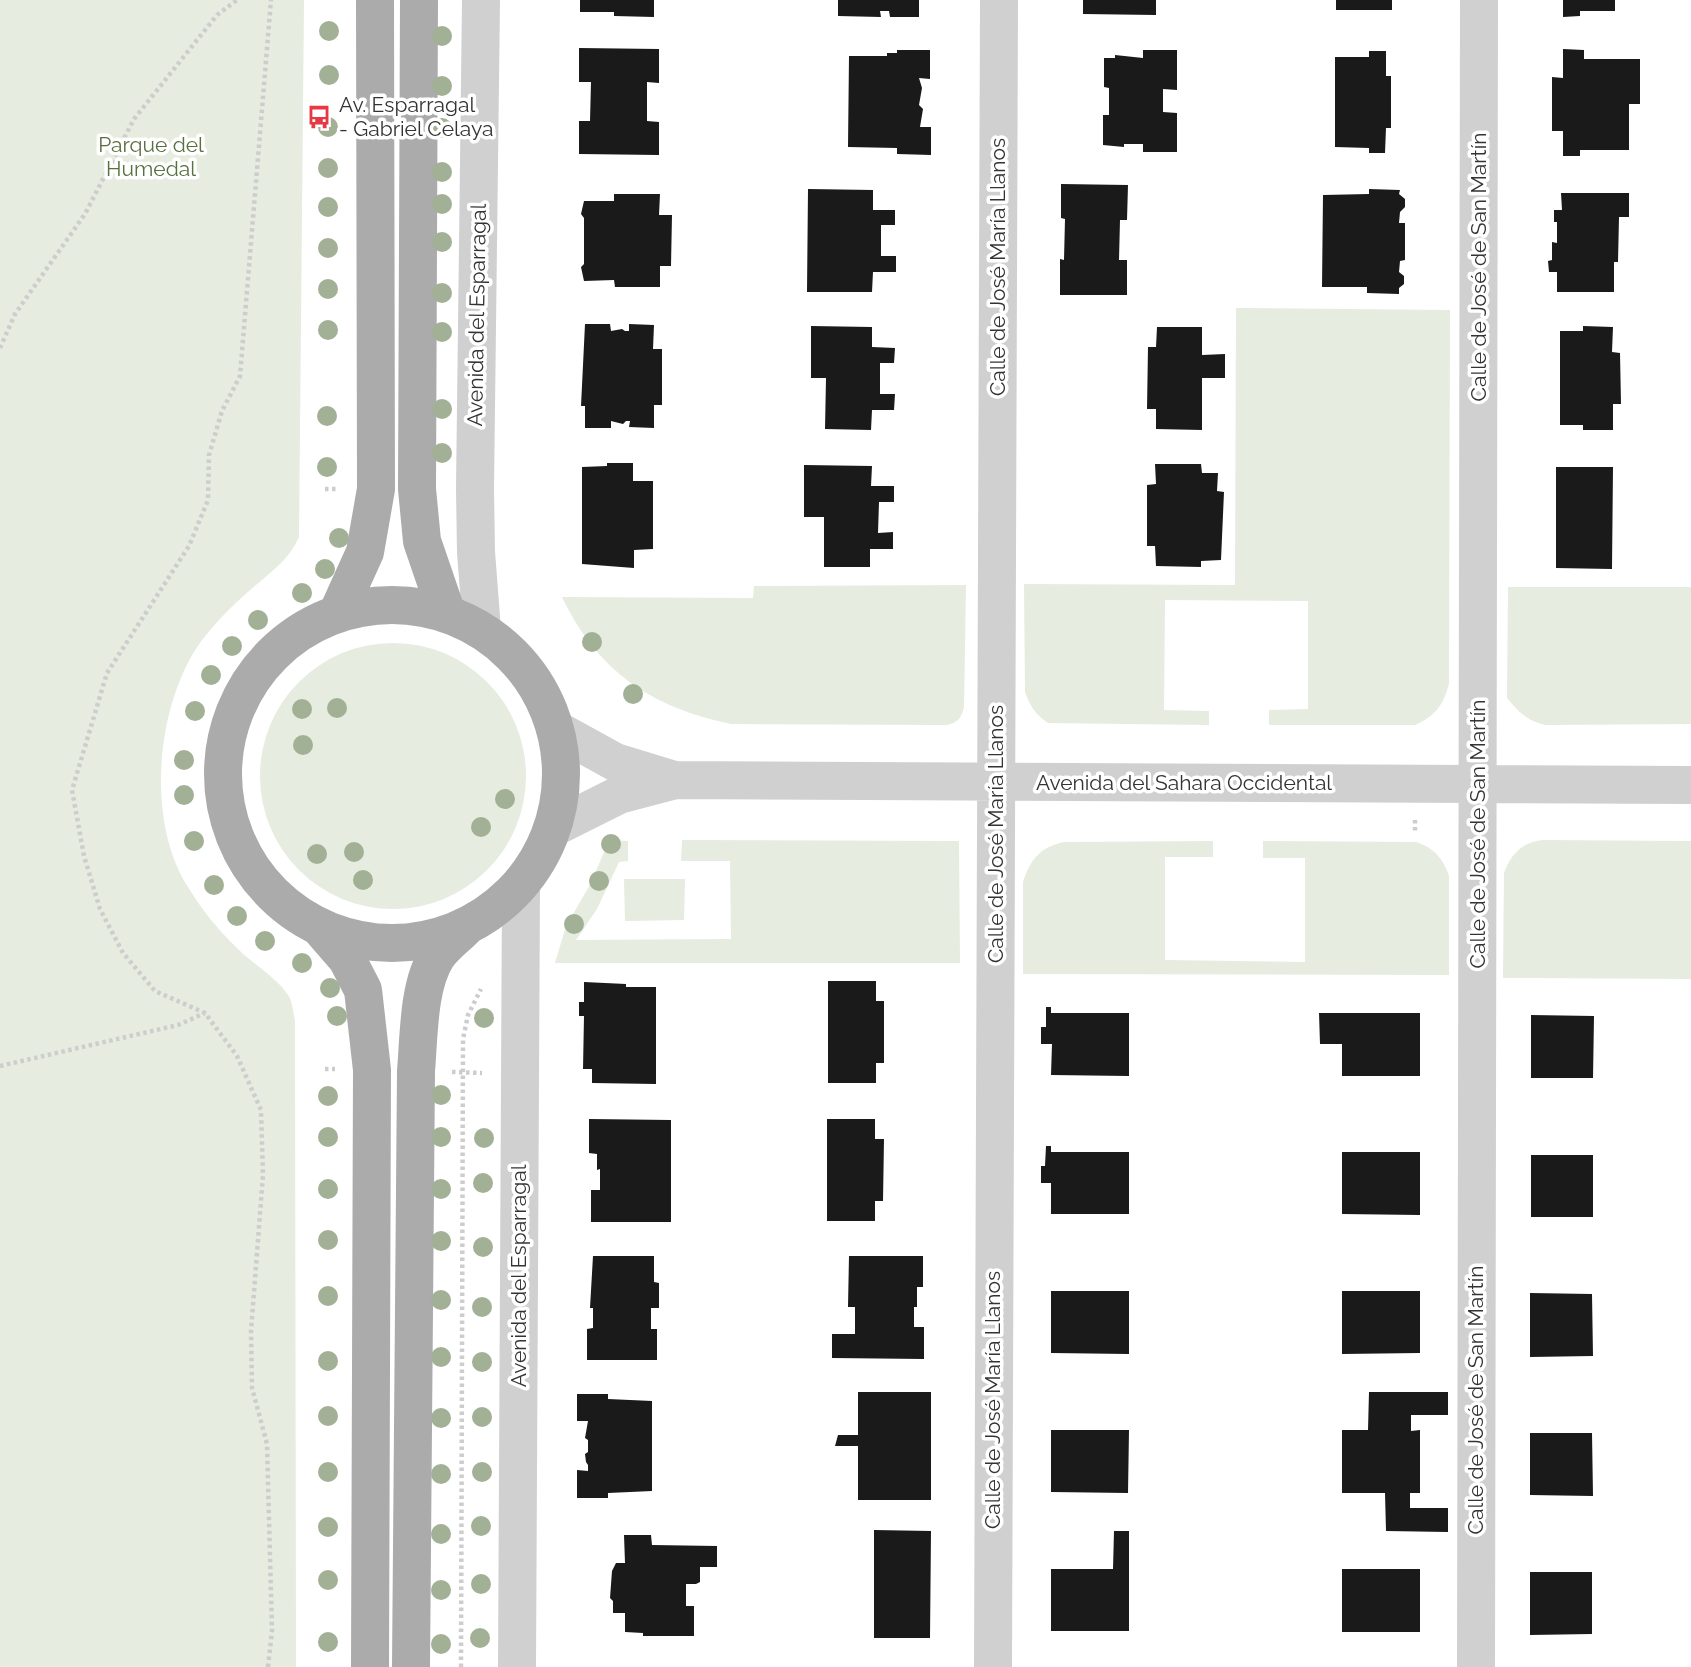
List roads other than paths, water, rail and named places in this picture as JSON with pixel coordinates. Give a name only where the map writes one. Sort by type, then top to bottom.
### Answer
[{"type":"main road","points":[[337,614],[365,552],[376,489],[374,0]]},
{"type":"main road","points":[[419,0],[418,489],[422,541],[447,614]]},
{"type":"main road","points":[[411,1667],[415,1071],[421,1014],[428,975],[438,955],[465,928],[495,910],[521,886],[555,827],[563,778],[557,730],[541,691],[515,657],[482,630],[447,614],[411,606],[373,606],[337,614],[297,634],[263,664],[239,701],[224,744],[222,789],[232,832],[253,872],[283,905],[321,929],[368,943],[418,942],[465,928]]},
{"type":"main road","points":[[321,929],[347,959],[363,990],[372,1070],[370,1667]]},
{"type":"street","name":"Avenida del Esparragal","points":[[481,0],[475,502],[482,630]]},
{"type":"street","name":"Calle de José María Llanos","points":[[992,1667],[999,0]]},
{"type":"street","name":"Calle de José de San Martín","points":[[1476,1667],[1479,0]]},
{"type":"street","name":"Avenida del Sahara Occidental","points":[[557,730],[615,762],[676,780]]},
{"type":"street","name":"Avenida del Sahara Occidental","points":[[555,827],[618,795],[676,780],[1691,785]]},
{"type":"street","name":"Avenida del Esparragal","points":[[517,1667],[521,886]]},
{"type":"place","name":"Av. Esparragal - Gabriel Celaya","points":[[319,117]]},
{"type":"park label","name":"Parque del Humedal","points":[[151,157]]}]
